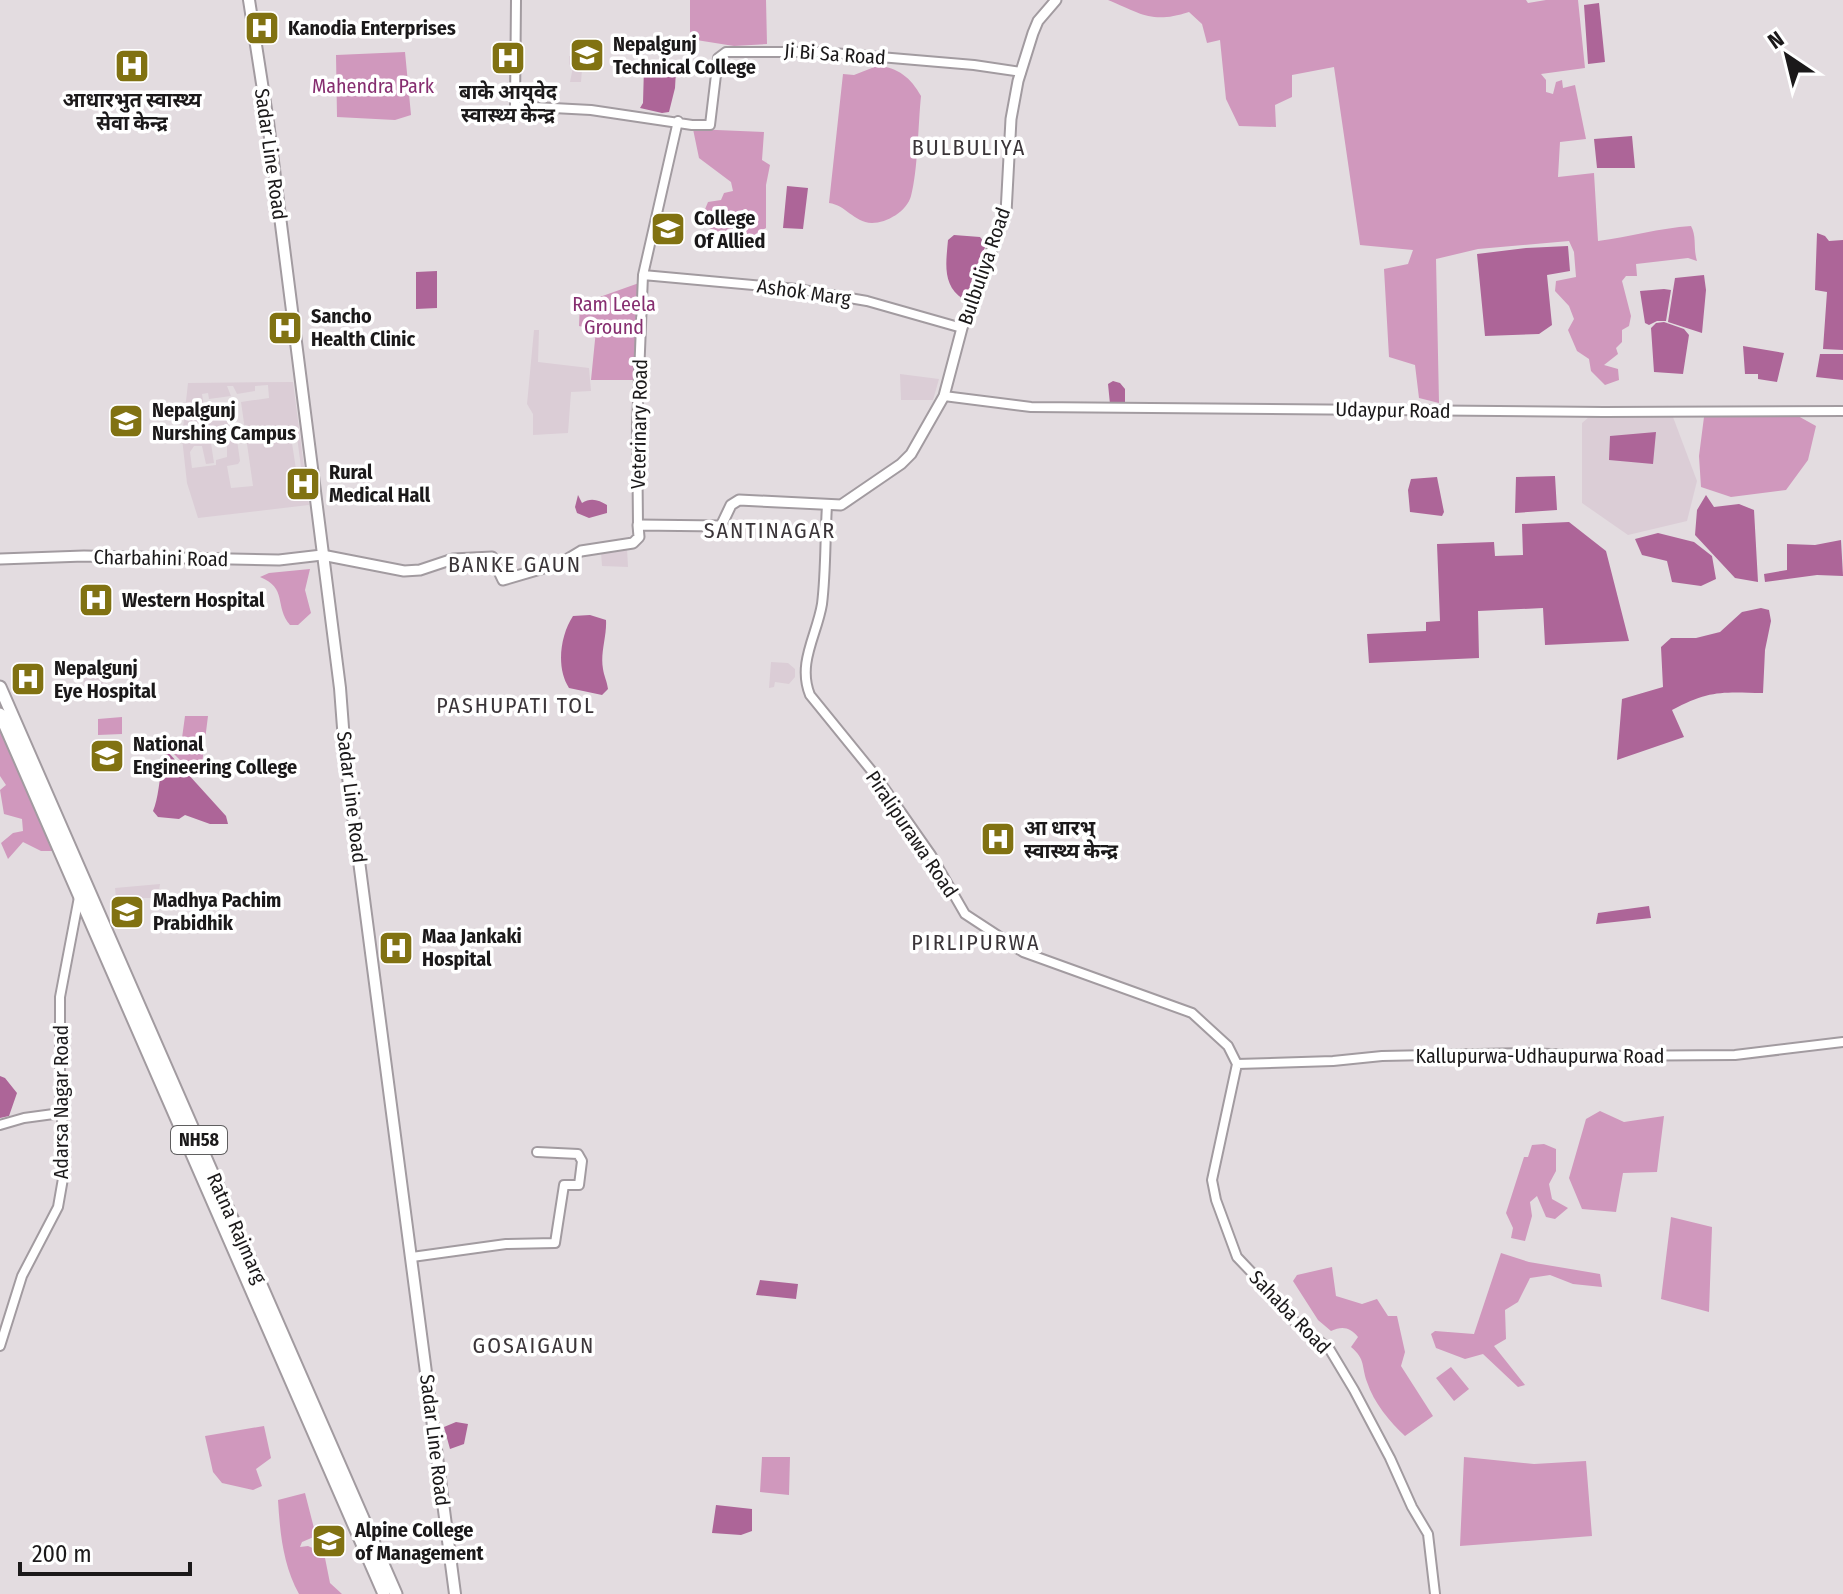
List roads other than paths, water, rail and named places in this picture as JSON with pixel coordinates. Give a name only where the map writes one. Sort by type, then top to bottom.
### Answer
[{"type":"highway","name":"Ratna Rajmarg","points":[[0,687],[396,1594]]},
{"type":"highway","name":"Ratna Rajmarg","points":[[0,714],[384,1594]]},
{"type":"main road","name":"Sadar Line Road","points":[[249,0],[268,124],[340,688],[345,754],[455,1594]]},
{"type":"main road","name":"Bulbuliya Road","points":[[827,505],[841,505],[901,464],[911,454],[944,396],[962,328],[1006,213],[1011,119],[1021,72],[1038,21],[1056,0]]},
{"type":"main road","points":[[638,525],[721,526],[731,505],[739,500],[827,505]]},
{"type":"main road","name":"Charbahini Road","points":[[0,559],[84,556],[279,560],[322,555],[404,571],[420,570],[453,559],[492,557],[503,580],[561,563],[581,551],[633,543],[639,537],[638,525]]},
{"type":"street","points":[[516,0],[515,106],[562,107],[678,121]]},
{"type":"street","name":"Ji Bi Sa Road","points":[[678,121],[710,125],[718,58],[726,52],[821,52],[1021,72]]},
{"type":"street","name":"Veterinary Road","points":[[638,525],[637,426],[643,275],[678,121]]},
{"type":"street","name":"Ashok Marg","points":[[643,275],[808,291],[867,301],[962,328]]},
{"type":"street","name":"Udaypur Road","points":[[944,396],[1031,407],[1843,411]]},
{"type":"street","name":"Piralipurawa Road","points":[[827,505],[822,606],[804,672],[805,683],[810,695],[875,775],[931,855],[965,914],[1023,952],[1192,1013],[1228,1046],[1237,1064]]},
{"type":"street","name":"Adarsa Nagar Road","points":[[0,1346],[22,1276],[58,1207],[65,1167],[61,1113],[60,997],[79,897]]},
{"type":"street","name":"Kallupurwa-Udhaupurwa Road","points":[[1237,1064],[1382,1056],[1531,1053],[1591,1056],[1735,1055],[1843,1042]]},
{"type":"street","name":"Sahaba Road","points":[[1237,1064],[1212,1180],[1232,1247],[1237,1257],[1292,1319],[1330,1350],[1354,1390],[1428,1534],[1435,1594]]},
{"type":"street","points":[[0,1125],[61,1113]]},
{"type":"street","points":[[412,1257],[506,1244],[555,1243],[564,1185],[579,1185],[582,1161],[578,1154],[537,1152]]},
{"type":"place","name":"Kanodia Enterprises","points":[[262,28]]},
{"type":"place","name":"Nepalgunj Technical College","points":[[587,55]]},
{"type":"place","name":"बाके आयुवेद स्वास्थ्य केन्द्र","points":[[508,58]]},
{"type":"place","name":"आधारभुत स्वास्थ्य सेवा केन्द्र","points":[[132,66]]},
{"type":"place","name":"College Of Allied","points":[[668,229]]},
{"type":"place","name":"Sancho Health Clinic","points":[[285,328]]},
{"type":"place","name":"Nepalgunj Nurshing Campus","points":[[126,421]]},
{"type":"place","name":"Rural Medical Hall","points":[[303,484]]},
{"type":"place","name":"Western Hospital","points":[[96,600]]},
{"type":"place","name":"Nepalgunj Eye Hospital","points":[[28,679]]},
{"type":"place","name":"National Engineering College","points":[[107,756]]},
{"type":"place","name":"आ धारभु स्वास्थ्य केन्द्र","points":[[998,839]]},
{"type":"place","name":"Madhya Pachim Prabidhik","points":[[127,912]]},
{"type":"place","name":"Maa Jankaki Hospital","points":[[396,948]]},
{"type":"place","name":"Alpine College of Management","points":[[329,1541]]},
{"type":"district","name":"BULBULIYA","points":[[969,147]]},
{"type":"district","name":"SANTINAGAR","points":[[770,530]]},
{"type":"district","name":"BANKE GAUN","points":[[515,564]]},
{"type":"district","name":"PASHUPATI TOL","points":[[516,705]]},
{"type":"district","name":"PIRLIPURWA","points":[[976,942]]},
{"type":"district","name":"GOSAIGAUN","points":[[534,1345]]},
{"type":"park label","name":"Mahendra Park","points":[[373,86]]},
{"type":"park label","name":"Ram Leela Ground","points":[[614,316]]}]
